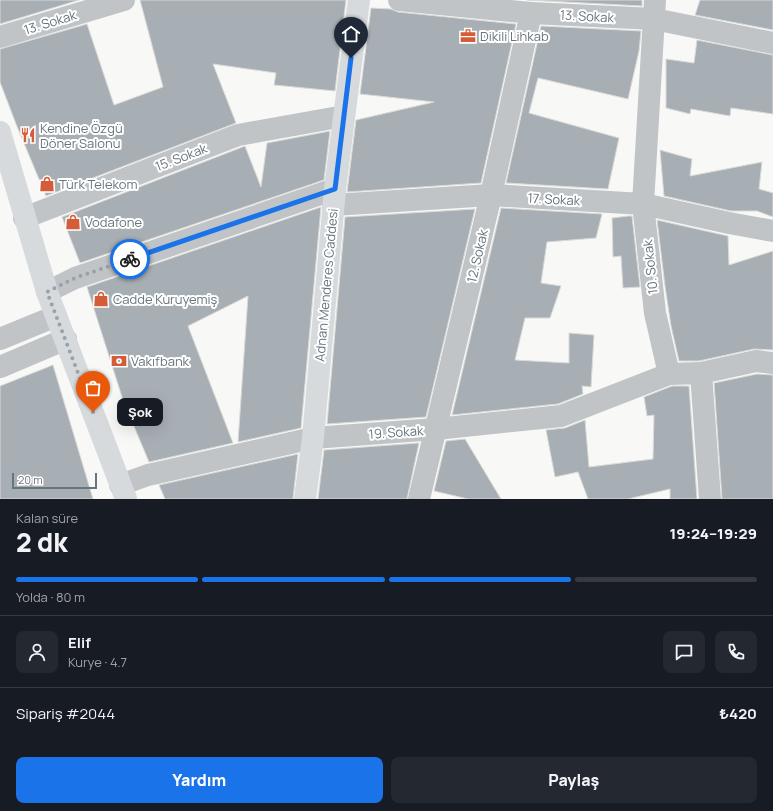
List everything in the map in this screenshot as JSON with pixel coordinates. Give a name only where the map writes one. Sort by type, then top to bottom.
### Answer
[{"type":"street","name":"13. Sokak","points":[[0,37],[124,0]]},
{"type":"street","name":"Adnan Menderes Caddesi","points":[[305,499],[313,438],[334,197],[359,0]]},
{"type":"street","name":"13. Sokak","points":[[399,0],[531,13],[655,10],[773,43]]},
{"type":"street","name":"10. Sokak","points":[[655,10],[643,204],[655,313],[669,374]]},
{"type":"street","name":"12. Sokak","points":[[419,499],[491,195],[531,13]]},
{"type":"street","name":"15. Sokak","points":[[24,218],[238,135],[344,116]]},
{"type":"street","points":[[0,132],[24,218],[47,292],[123,492]]},
{"type":"street","name":"17. Sokak","points":[[47,292],[75,278],[334,197],[491,195],[643,204],[773,231]]},
{"type":"street","points":[[0,340],[56,316]]},
{"type":"street","points":[[0,367],[66,339]]},
{"type":"street","points":[[669,374],[701,372],[756,361],[773,363]]},
{"type":"street","points":[[701,372],[710,499]]},
{"type":"street","name":"19. Sokak","points":[[123,492],[148,475],[313,438],[436,429],[561,416],[669,374]]},
{"type":"building","points":[[0,0],[79,0],[0,24]]},
{"type":"building","points":[[140,0],[346,0],[335,91],[274,85],[276,73],[213,64],[236,123],[46,196],[0,82],[0,49],[87,24],[114,105],[163,87]]},
{"type":"building","points":[[527,0],[642,0],[642,6]]},
{"type":"building","points":[[700,0],[773,0],[773,30],[695,15]]},
{"type":"building","points":[[371,8],[516,24],[481,183],[347,192],[356,120],[434,102],[360,94]]},
{"type":"building","points":[[541,26],[641,31],[639,51],[628,99],[538,78],[529,113],[619,138],[608,189],[506,183]]},
{"type":"building","points":[[697,40],[773,55],[773,114],[731,108],[730,116],[691,109],[690,114],[666,108],[666,59],[694,63]]},
{"type":"building","points":[[330,131],[324,180],[80,263],[62,217],[245,146],[261,187],[267,143]]},
{"type":"building","points":[[660,150],[692,159],[690,176],[762,162],[759,189],[773,193],[773,217],[757,211],[731,211],[664,196]]},
{"type":"building","points":[[321,207],[301,428],[238,442],[248,296],[188,326],[233,443],[149,462],[123,400],[87,287]]},
{"type":"building","points":[[501,208],[602,214],[596,238],[547,242],[541,283],[561,286],[550,318],[525,318],[515,360],[569,363],[569,333],[594,335],[591,387],[582,386],[583,394],[558,404],[452,415]]},
{"type":"building","points":[[475,209],[426,417],[327,424],[345,217]]},
{"type":"building","points":[[632,216],[640,287],[623,288],[621,256],[613,257],[612,218]]},
{"type":"building","points":[[657,220],[728,236],[729,265],[773,251],[773,350],[754,349],[699,361],[679,361],[671,326]]},
{"type":"building","points":[[53,365],[93,499],[0,499],[0,386]]},
{"type":"building","points":[[757,374],[773,375],[773,499],[722,499],[714,383]]},
{"type":"building","points":[[672,386],[689,386],[697,499],[670,499],[670,489],[628,499],[588,499],[578,472],[555,477],[546,430],[565,428],[585,420],[589,467],[653,459],[654,415],[647,416],[644,397]]},
{"type":"building","points":[[465,439],[501,499],[468,499],[434,491],[446,441]]},
{"type":"building","points":[[419,443],[407,499],[318,499],[324,450]]},
{"type":"building","points":[[298,454],[293,499],[165,499],[159,485]]},
{"type":"way so far","points":[[93,412],[47,292],[75,278],[130,259]]},
{"type":"place","name":"Dikili Lihkab","points":[[468,36]]},
{"type":"place","name":"Kendine Özgü Döner Salonu","points":[[28,135]]},
{"type":"place","name":"Türk Telekom","points":[[47,184]]},
{"type":"place","name":"Vodafone","points":[[73,222]]},
{"type":"place","name":"Cadde Kuruyemiş","points":[[101,299]]},
{"type":"place","name":"Vakıfbank","points":[[119,361]]},
{"type":"place","name":"Şok","points":[[93,412]]},
{"type":"route","points":[[130,259],[335,189],[351,58]]}]
